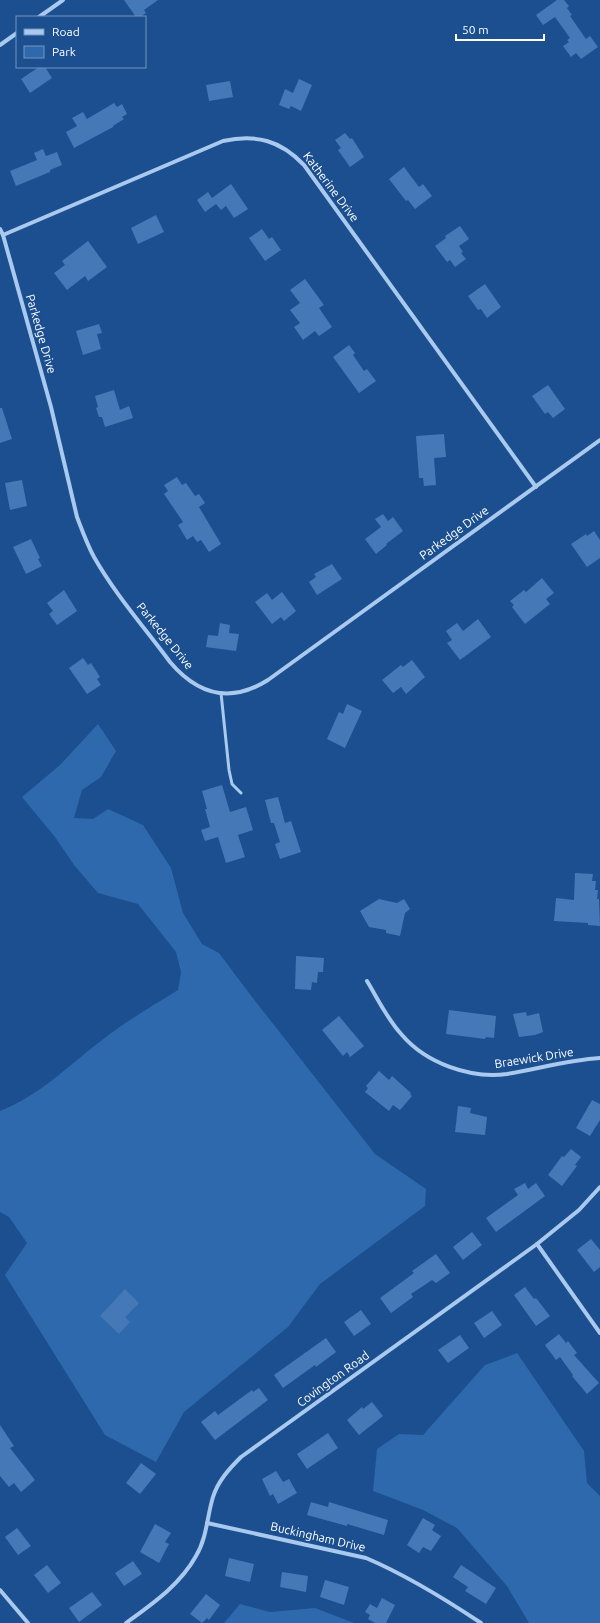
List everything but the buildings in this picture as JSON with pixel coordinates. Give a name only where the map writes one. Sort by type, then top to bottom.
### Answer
[{"type":"street","points":[[40,16],[63,0]]},
{"type":"street","points":[[0,45],[16,34]]},
{"type":"street","name":"Katherine Drive","points":[[3,235],[223,141],[235,138],[248,138],[274,142],[294,155],[304,164],[536,487]]},
{"type":"street","name":"Parkedge Drive","points":[[0,229],[3,235],[49,399],[77,517],[94,556],[110,581],[178,671],[191,682],[213,692],[234,694],[242,693],[268,680],[600,440]]},
{"type":"street","name":"Braewick Drive","points":[[367,981],[386,1014],[411,1044],[423,1052],[462,1072],[500,1074],[600,1058]]},
{"type":"street","name":"Covington Road","points":[[126,1623],[157,1600],[184,1573],[197,1556],[205,1535],[217,1486],[231,1467],[241,1457],[537,1244],[579,1210],[600,1187]]},
{"type":"street","points":[[537,1244],[600,1333]]},
{"type":"street","name":"Buckingham Drive","points":[[207,1523],[366,1558],[418,1585],[481,1623]]},
{"type":"street","points":[[0,1590],[28,1623]]},
{"type":"lane","points":[[221,693],[229,770],[232,784],[240,793]]},
{"type":"green space","points":[[98,724],[116,751],[101,777],[82,790],[74,818],[93,819],[108,809],[143,825],[171,868],[183,913],[202,944],[219,953],[375,1154],[426,1189],[425,1206],[320,1284],[288,1327],[184,1412],[156,1462],[105,1435],[5,1275],[27,1243],[9,1217],[0,1212],[0,1111],[29,1096],[55,1078],[114,1031],[178,990],[181,972],[176,952],[138,904],[98,893],[74,865],[55,837],[22,797],[60,765]]},
{"type":"green space","points":[[517,1353],[584,1451],[587,1483],[600,1496],[600,1623],[529,1623],[507,1586],[457,1528],[423,1510],[373,1491],[377,1449],[399,1434],[423,1435],[485,1365]]},
{"type":"green space","points":[[240,1604],[270,1612],[315,1608],[354,1623],[224,1623]]}]
